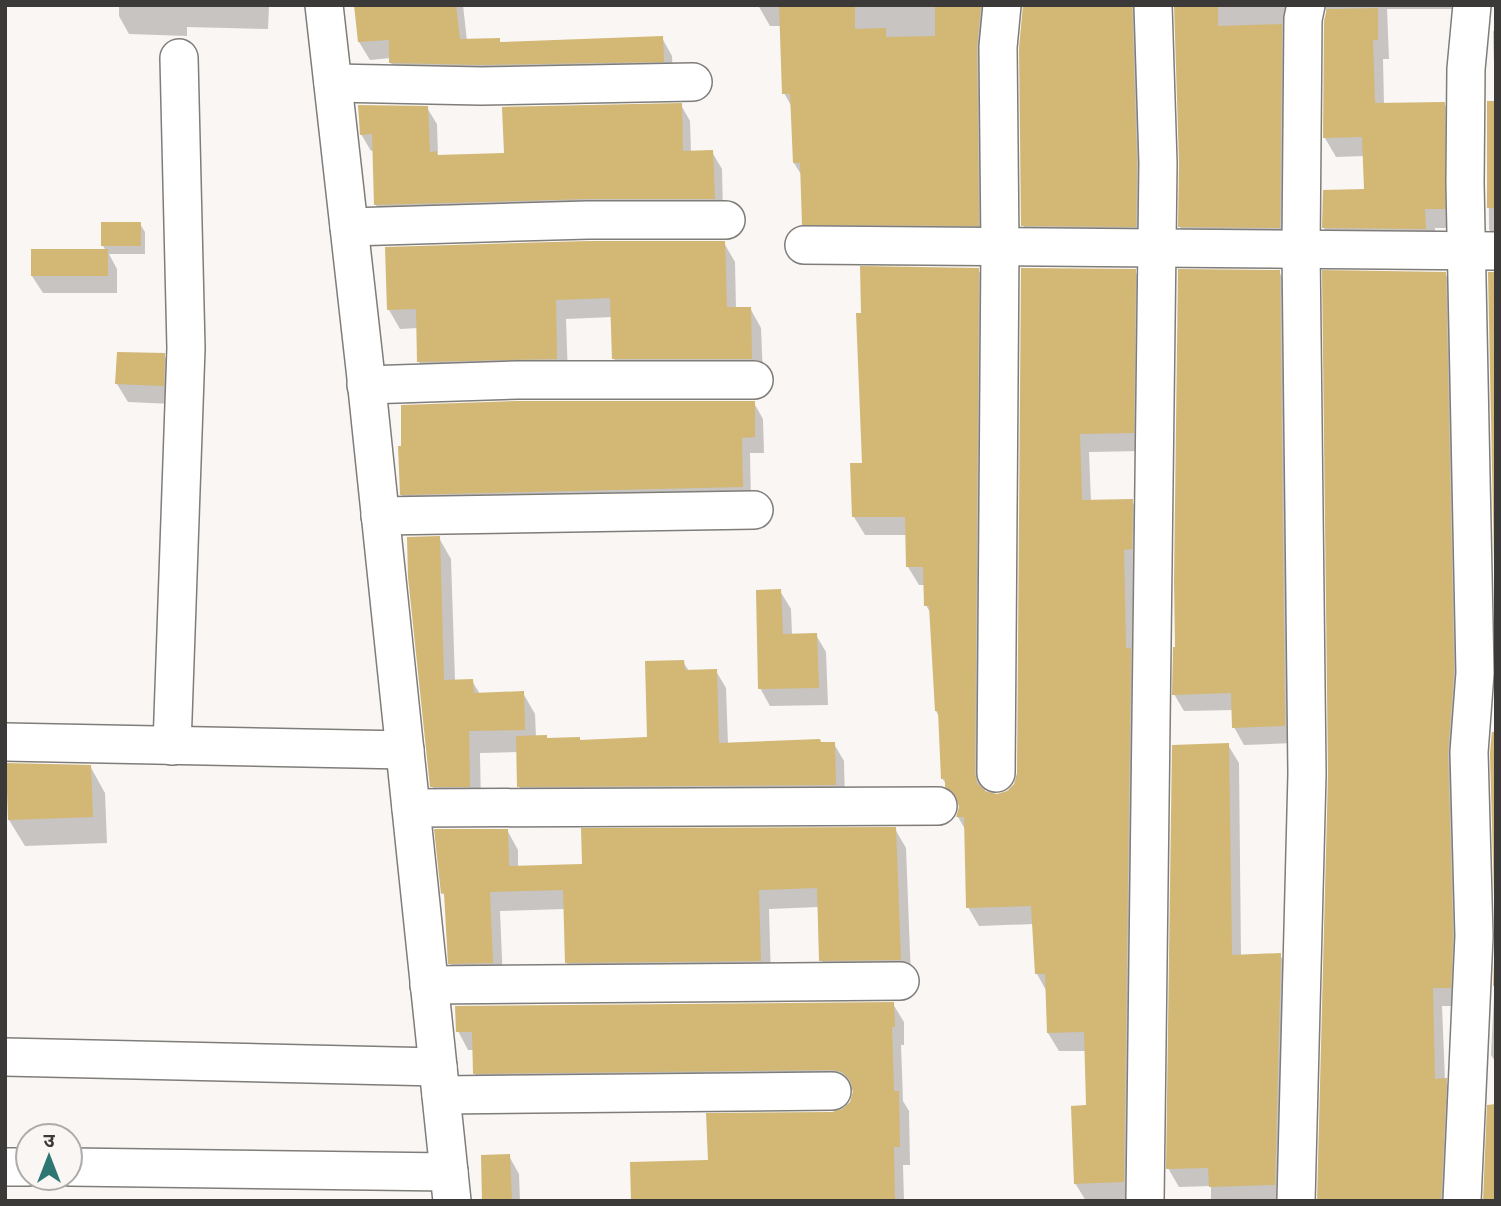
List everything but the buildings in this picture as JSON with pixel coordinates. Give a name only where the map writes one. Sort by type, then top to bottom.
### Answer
[{"type":"street","points":[[84,1168],[450,1186],[324,5]]},
{"type":"street","points":[[996,773],[1000,247],[998,47],[1002,5]]},
{"type":"street","points":[[1145,1201],[1158,163],[1153,5]]},
{"type":"street","points":[[1296,1201],[1307,774],[1301,249],[1303,19],[1306,5]]},
{"type":"street","points":[[1462,1201],[1474,936],[1469,752],[1475,673],[1481,251],[1465,183],[1466,69],[1472,5]]},
{"type":"street","points":[[172,746],[186,348],[180,58]]},
{"type":"street","points":[[333,83],[481,86],[694,82]]},
{"type":"street","points":[[349,226],[587,220],[726,220]]},
{"type":"street","points":[[804,245],[1481,251]]},
{"type":"street","points":[[366,385],[517,380],[754,380]]},
{"type":"street","points":[[380,516],[754,510]]},
{"type":"street","points":[[5,742],[405,750]]},
{"type":"street","points":[[411,808],[938,806]]},
{"type":"street","points":[[429,985],[900,981]]},
{"type":"street","points":[[5,1057],[439,1081],[832,1091]]}]
